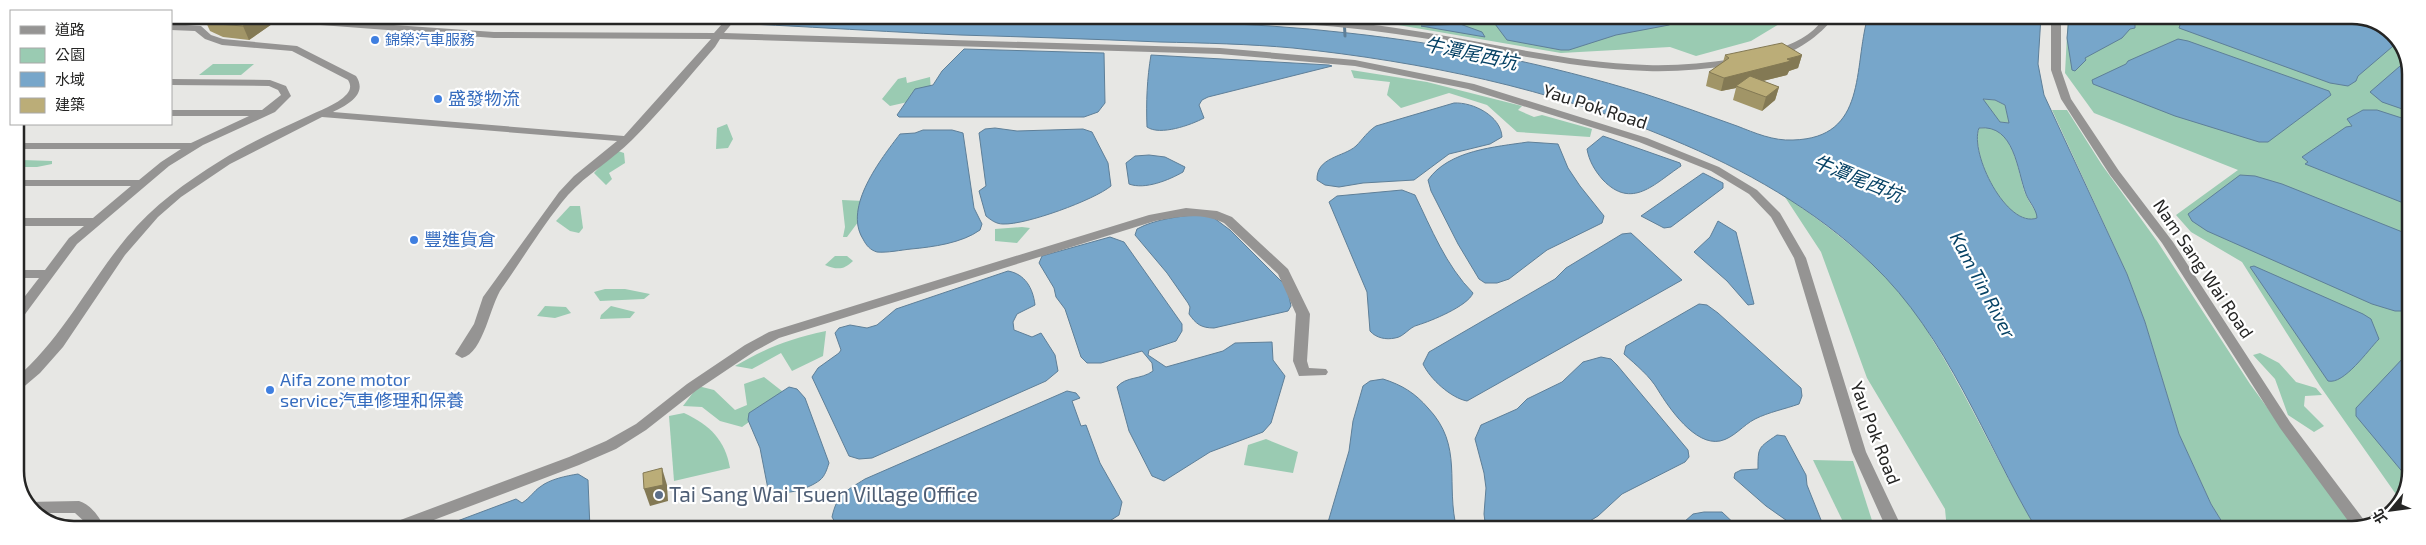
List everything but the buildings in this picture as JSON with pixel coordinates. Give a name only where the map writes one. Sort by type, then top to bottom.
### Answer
[{"type":"street","name":"Yau Pok Road","points":[[349,24],[494,35],[719,33],[1220,51],[1355,63],[1470,86],[1643,140],[1715,169],[1753,192],[1776,215],[1800,258],[1859,452],[1891,521]]},
{"type":"street","points":[[462,354],[481,324],[489,297],[535,235],[546,215],[578,178],[627,139],[712,46],[719,33],[727,24]]},
{"type":"street","points":[[1345,24],[1450,39],[1589,65],[1678,68],[1743,61]]},
{"type":"street","points":[[1762,56],[1798,44],[1825,24]]},
{"type":"street","name":"Nam Sang Wai Road","points":[[2056,24],[2056,70],[2066,99],[2114,174],[2167,242],[2284,425],[2356,521]]},
{"type":"street","points":[[24,379],[46,359],[66,334],[122,250],[170,199],[217,166],[343,103],[353,94],[356,85],[352,78],[294,48],[222,42],[208,37],[198,28],[172,27]]},
{"type":"street","points":[[24,306],[73,241],[171,159],[193,146],[265,113],[281,103],[286,92],[279,86],[266,83],[172,82]]},
{"type":"street","points":[[172,113],[265,113]]},
{"type":"street","points":[[321,114],[627,139]]},
{"type":"street","points":[[24,146],[193,146]]},
{"type":"street","points":[[24,182],[142,183]]},
{"type":"street","points":[[414,521],[574,461],[611,445],[641,427],[692,387],[750,348],[774,335],[1153,218],[1186,212],[1217,215],[1228,220],[1284,272],[1304,314],[1300,361],[1304,373],[1321,372]]},
{"type":"street","points":[[24,222],[94,222]]},
{"type":"street","points":[[24,274],[48,274]]},
{"type":"street","points":[[39,507],[79,507],[94,521]]},
{"type":"green space","points":[[1392,24],[1779,24],[1751,41],[1696,56],[1670,47],[1561,53]]},
{"type":"green space","points":[[2068,24],[2352,24],[2368,26],[2377,30],[2394,46],[2402,70],[2402,472],[2396,495],[2320,386],[2242,262],[2191,232],[2176,215],[2238,170],[2094,113],[2065,73]]},
{"type":"green space","points":[[213,64],[254,64],[241,75],[199,75]]},
{"type":"green space","points":[[1351,70],[1427,82],[1522,106],[1518,110],[1534,117],[1542,115],[1592,129],[1590,137],[1517,132],[1487,105],[1449,93],[1401,108],[1387,95],[1390,82],[1354,78]]},
{"type":"green space","points":[[906,77],[907,83],[930,77],[931,91],[921,99],[890,106],[882,99],[898,79]]},
{"type":"green space","points":[[1982,99],[1995,100],[2005,105],[2009,123],[2000,122]]},
{"type":"green space","points":[[2052,110],[2067,110],[2102,165],[2157,241],[2250,384],[2350,521],[2221,521],[2211,504],[2179,434],[2145,322],[2127,274]]},
{"type":"green space","points":[[727,124],[733,139],[728,148],[716,149],[717,128]]},
{"type":"green space","points":[[1979,128],[1991,128],[2000,133],[2007,141],[2017,162],[2026,195],[2038,215],[2037,218],[2025,218],[2014,212],[1993,187],[1980,155]]},
{"type":"green space","points":[[618,151],[624,153],[625,163],[609,173],[612,179],[606,185],[594,173],[611,154]]},
{"type":"green space","points":[[24,160],[52,161],[52,164],[24,167]]},
{"type":"green space","points":[[1783,194],[1835,233],[1868,261],[1899,291],[1913,308],[1952,372],[2032,521],[1946,521],[1945,509],[1867,378],[1821,252]]},
{"type":"green space","points":[[842,200],[864,201],[864,214],[847,237],[843,237],[845,227]]},
{"type":"green space","points":[[570,206],[580,206],[583,228],[579,233],[570,231],[556,221]]},
{"type":"green space","points":[[1030,228],[1017,243],[995,241],[995,229]]},
{"type":"green space","points":[[835,256],[847,256],[853,261],[847,266],[840,268],[825,265]]},
{"type":"green space","points":[[605,289],[625,289],[650,294],[644,299],[600,301],[594,292]]},
{"type":"green space","points":[[545,306],[566,307],[571,313],[555,318],[537,316]]},
{"type":"green space","points":[[611,306],[635,312],[630,318],[600,319],[601,315]]},
{"type":"green space","points":[[826,331],[823,356],[792,371],[781,353],[752,369],[735,366],[779,344]]},
{"type":"green space","points":[[2260,353],[2279,363],[2296,382],[2316,388],[2322,395],[2305,396],[2304,406],[2324,426],[2314,432],[2288,415],[2275,379],[2253,355]]},
{"type":"green space","points":[[764,377],[787,395],[742,427],[720,421],[702,407],[683,406],[698,386],[714,390],[735,410],[747,405],[744,384]]},
{"type":"green space","points":[[684,413],[709,428],[715,434],[728,458],[730,468],[674,481],[669,416]]},
{"type":"green space","points":[[1266,439],[1298,452],[1293,473],[1244,465],[1248,445]]},
{"type":"green space","points":[[1813,460],[1853,461],[1872,521],[1843,521]]},
{"type":"water","points":[[751,24],[1232,24],[1309,29],[1423,43],[1535,64],[1645,94],[1764,136],[1793,140],[1817,136],[1834,127],[1846,114],[1853,97],[1866,24],[2040,24],[2038,64],[2044,95],[2127,274],[2145,322],[2179,434],[2211,504],[2221,521],[2032,521],[1944,356],[1899,292],[1872,264],[1827,225],[1752,177],[1671,139],[1579,105],[1532,91],[1438,69],[1293,48],[1210,43],[960,35]],"holes":[[[1983,99],[1995,100],[2005,105],[2009,123],[2000,122]],[[1979,128],[1991,129],[2000,133],[2013,151],[2026,194],[2036,212],[2037,218],[2025,218],[2014,212],[2003,201],[1993,186],[1985,170],[1977,139]]]},
{"type":"water","points":[[1460,24],[1482,32],[1485,37],[1421,26]]},
{"type":"water","points":[[1495,24],[1671,24],[1616,35],[1569,50],[1507,40]]},
{"type":"water","points":[[2068,24],[2135,24],[2135,28],[2130,29],[2122,38],[2085,58],[2086,60],[2075,71],[2072,70],[2067,38]]},
{"type":"water","points":[[2180,24],[2352,24],[2368,26],[2377,30],[2394,46],[2358,76],[2356,81],[2348,86],[2330,83],[2179,28]]},
{"type":"water","points":[[2178,39],[2329,91],[2331,95],[2268,142],[2259,142],[2175,116],[2093,84],[2092,80],[2126,64],[2128,61]]},
{"type":"water","points":[[964,49],[1104,53],[1105,103],[1098,112],[1084,117],[899,117],[897,115],[915,89],[933,85],[942,71]]},
{"type":"water","points":[[1151,55],[1332,66],[1208,97],[1202,100],[1199,105],[1204,118],[1184,126],[1160,130],[1147,127],[1147,91]]},
{"type":"water","points":[[2401,65],[2402,109],[2382,102],[2370,92]]},
{"type":"water","points":[[1454,103],[1469,105],[1485,112],[1497,123],[1502,137],[1490,144],[1449,154],[1414,180],[1363,183],[1339,187],[1325,185],[1317,180],[1318,172],[1326,162],[1351,150],[1376,126]]},
{"type":"water","points":[[2363,110],[2377,110],[2402,118],[2402,202],[2305,164],[2308,162],[2302,157],[2346,127],[2352,126],[2347,119]]},
{"type":"water","points":[[995,128],[1017,131],[1083,129],[1092,132],[1108,163],[1111,186],[1090,198],[1043,216],[1014,223],[1000,224],[994,222],[986,216],[979,191],[986,186],[979,133],[985,129]]},
{"type":"water","points":[[923,130],[952,130],[963,133],[974,208],[982,224],[980,230],[965,238],[938,246],[877,252],[870,249],[865,243],[858,226],[861,198],[883,156],[900,134],[915,133]]},
{"type":"water","points":[[1603,136],[1680,163],[1681,166],[1643,191],[1633,194],[1624,193],[1614,189],[1603,180],[1589,158],[1587,149]]},
{"type":"water","points":[[1528,142],[1558,144],[1568,168],[1604,216],[1602,223],[1547,250],[1509,279],[1497,283],[1485,283],[1479,279],[1458,244],[1431,191],[1428,180],[1437,170],[1460,156],[1487,148]]},
{"type":"water","points":[[1135,156],[1165,157],[1185,167],[1183,172],[1164,181],[1149,185],[1135,186],[1129,184],[1126,163]]},
{"type":"water","points":[[1703,173],[1723,183],[1723,188],[1671,227],[1664,228],[1641,216]]},
{"type":"water","points":[[2240,175],[2255,176],[2282,184],[2402,232],[2402,311],[2395,311],[2372,304],[2207,231],[2192,221],[2188,214]]},
{"type":"water","points":[[1402,190],[1415,195],[1447,259],[1473,293],[1470,298],[1457,308],[1415,326],[1401,336],[1385,339],[1378,337],[1370,331],[1367,292],[1329,202],[1337,196]]},
{"type":"water","points":[[1202,214],[1214,218],[1230,230],[1287,287],[1291,306],[1288,311],[1214,328],[1199,325],[1194,320],[1189,314],[1190,307],[1188,303],[1167,273],[1135,235],[1137,229],[1160,220]]},
{"type":"water","points":[[1718,221],[1736,232],[1754,304],[1748,305],[1727,281],[1694,252],[1710,237]]},
{"type":"water","points":[[1631,233],[1682,280],[1467,401],[1448,392],[1426,370],[1423,364],[1429,352],[1555,279],[1566,268],[1622,234]]},
{"type":"water","points":[[1110,237],[1124,242],[1182,324],[1182,331],[1176,341],[1149,350],[1148,355],[1166,367],[1223,351],[1235,343],[1272,342],[1273,360],[1285,376],[1271,423],[1263,432],[1210,452],[1164,481],[1152,476],[1129,431],[1117,387],[1125,381],[1144,376],[1153,371],[1152,363],[1142,351],[1101,363],[1087,363],[1081,357],[1065,309],[1056,297],[1054,288],[1039,263],[1042,256]]},
{"type":"water","points":[[2254,266],[2363,314],[2371,319],[2379,339],[2341,378],[2328,381],[2250,267]]},
{"type":"water","points":[[1008,271],[1019,275],[1027,283],[1035,305],[1017,314],[1013,322],[1014,330],[1032,337],[1041,333],[1055,355],[1058,371],[1046,381],[872,458],[859,459],[849,456],[812,377],[818,368],[841,350],[835,333],[839,328],[850,325],[867,328],[877,325],[896,309]]},
{"type":"water","points":[[1699,304],[1707,305],[1718,313],[1801,388],[1802,396],[1799,404],[1755,419],[1730,437],[1720,441],[1701,438],[1684,424],[1651,380],[1624,354],[1626,346]]},
{"type":"water","points":[[1601,357],[1611,359],[1688,450],[1689,457],[1685,462],[1622,494],[1590,521],[1485,521],[1486,488],[1475,439],[1481,425],[1517,409],[1527,399],[1562,382],[1583,362]]},
{"type":"water","points":[[2402,359],[2402,471],[2356,416],[2356,408]]},
{"type":"water","points":[[1383,379],[1402,387],[1418,398],[1439,422],[1450,451],[1452,497],[1455,521],[1328,521],[1349,451],[1353,421],[1363,386],[1370,381]]},
{"type":"water","points":[[789,387],[797,389],[805,398],[829,463],[826,472],[820,480],[802,489],[780,493],[768,489],[760,448],[748,420],[749,413]]},
{"type":"water","points":[[1067,391],[1076,393],[1080,398],[1072,401],[1081,426],[1086,425],[1100,463],[1122,502],[1119,515],[1110,521],[834,521],[832,517],[840,498],[848,490],[865,479]]},
{"type":"water","points":[[1777,435],[1785,436],[1806,475],[1807,485],[1821,521],[1787,521],[1766,506],[1734,478],[1735,473],[1741,470],[1758,469],[1759,452],[1766,443]]},
{"type":"water","points":[[578,474],[588,480],[590,521],[457,521],[516,499],[522,503],[544,484]]},
{"type":"water","points":[[1722,512],[1732,521],[1685,521],[1693,514]]},
{"type":"waterway","points":[[1344,24],[1345,36]]},
{"type":"place","name":"錦榮汽車服務","points":[[375,40]]},
{"type":"place","name":"盛發物流","points":[[438,99]]},
{"type":"place","name":"豐進貨倉","points":[[414,240]]},
{"type":"place","name":"Aifa zone motor service汽車修理和保養","points":[[270,390]]},
{"type":"place","name":"Tai Sang Wai Tsuen Village Office","points":[[659,495]]},
{"type":"water label","name":"牛潭尾西坑","points":[[1471,53]]},
{"type":"water label","name":"牛潭尾西坑","points":[[1858,178]]},
{"type":"water label","name":"Kam Tin River","points":[[1983,285]]}]
